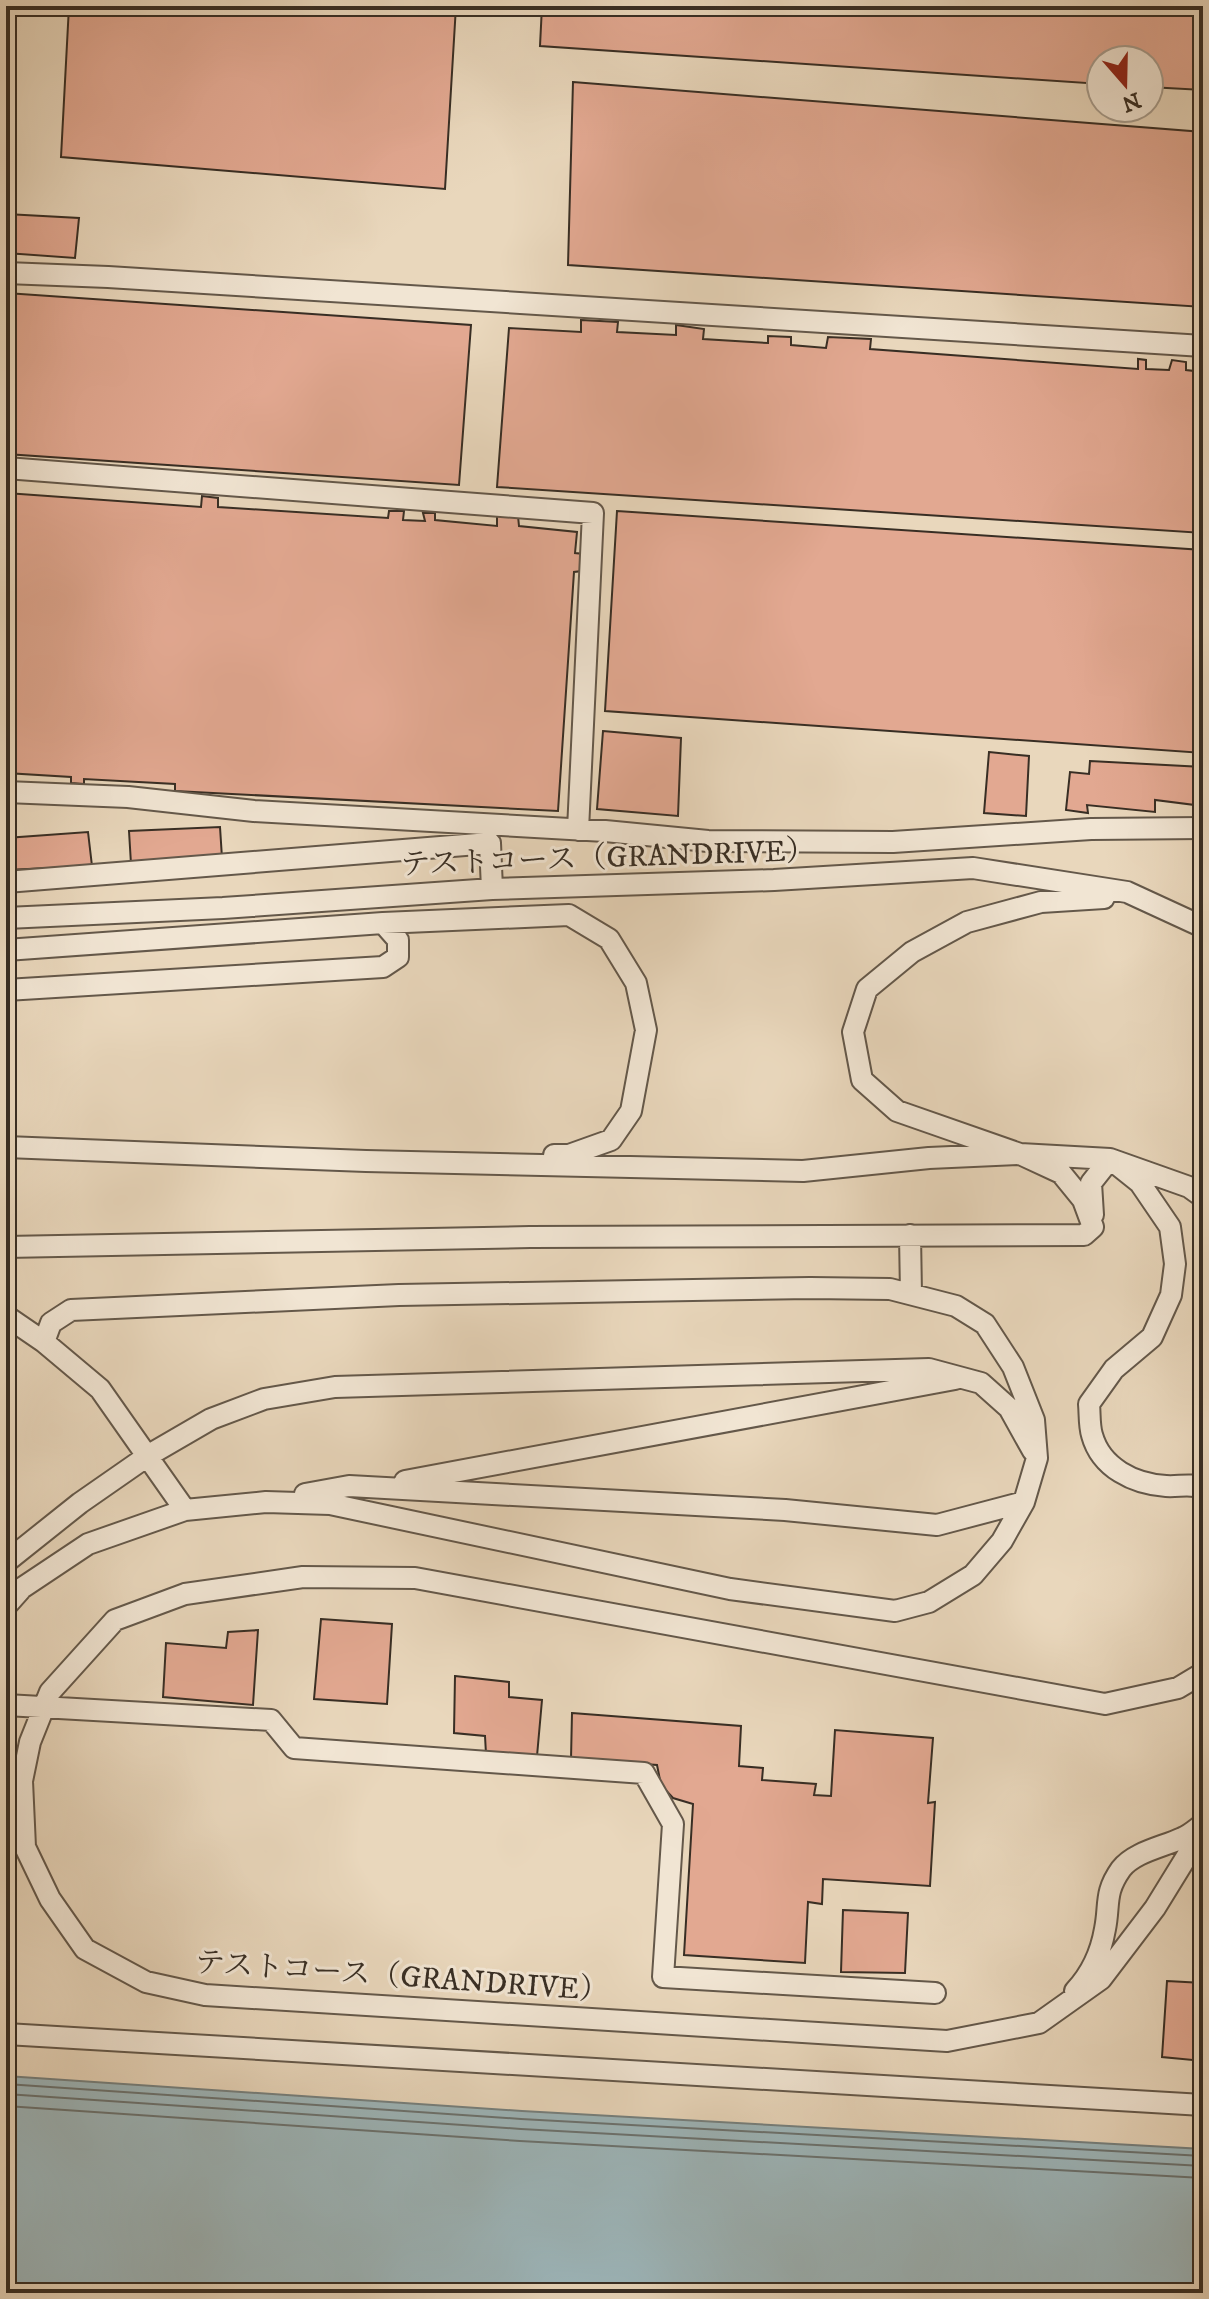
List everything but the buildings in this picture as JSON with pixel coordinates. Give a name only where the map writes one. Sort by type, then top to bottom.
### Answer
[{"type":"lane","points":[[6,273],[1203,346]]},
{"type":"lane","points":[[6,468],[593,513],[578,830]]},
{"type":"lane","points":[[6,792],[128,797],[254,811],[578,830],[708,841],[893,842],[1091,829],[1203,828]]},
{"type":"lane","points":[[6,882],[490,843],[492,889]]},
{"type":"lane","name":"テストコース（GRANDRIVE）","points":[[6,918],[223,908],[492,889],[774,880],[973,868],[1127,892],[1203,927]]},
{"type":"lane","points":[[1093,1227],[1083,1200],[1061,1173],[1020,1154],[897,1111],[862,1080],[853,1032],[867,989],[912,952],[967,922],[1041,902],[1098,897],[1175,914]]},
{"type":"lane","points":[[6,950],[383,923],[569,915],[609,939],[636,983],[646,1030],[631,1111],[611,1140],[569,1155],[366,1161]]},
{"type":"lane","points":[[6,990],[383,967],[398,957],[398,940],[383,923]]},
{"type":"lane","points":[[6,1147],[366,1161],[803,1171],[929,1158],[1020,1154],[1110,1159],[1189,1187],[1203,1197]]},
{"type":"lane","points":[[1093,1227],[1091,1183],[1110,1159]]},
{"type":"lane","points":[[1110,1159],[1140,1183],[1170,1227],[1175,1264],[1171,1295],[1152,1337],[1114,1369],[1089,1404],[1092,1436],[1108,1464],[1131,1479],[1165,1486],[1195,1485],[1203,1488]]},
{"type":"lane","points":[[6,1247],[514,1238],[1084,1235],[1093,1227]]},
{"type":"lane","points":[[910,1235],[911,1294]]},
{"type":"lane","points":[[44,1342],[51,1323],[71,1310],[399,1295],[890,1289],[956,1306],[985,1324],[1013,1367],[1034,1420],[1037,1458],[1024,1502],[1002,1541],[973,1575],[929,1602],[895,1611],[730,1589],[330,1504],[266,1502]]},
{"type":"lane","points":[[6,1316],[44,1342],[100,1389],[185,1510]]},
{"type":"lane","points":[[6,1562],[80,1503],[149,1455],[211,1419],[264,1399],[335,1387],[929,1369],[981,1383],[1009,1408],[1037,1458]]},
{"type":"lane","points":[[373,1487],[962,1378]]},
{"type":"lane","points":[[6,1606],[22,1588],[88,1544],[185,1510],[266,1502],[349,1486],[785,1510],[937,1525],[1024,1502]]},
{"type":"lane","name":"テストコース（GRANDRIVE）","points":[[1203,1673],[1178,1688],[1105,1704],[415,1578],[303,1577],[185,1594],[115,1620],[50,1692],[30,1742],[22,1781],[25,1847],[50,1899],[85,1949],[146,1982],[220,1996],[947,2041],[1039,2023],[1101,1979],[1155,1908],[1203,1830]]},
{"type":"lane","points":[[6,1705],[271,1720],[294,1748],[644,1773],[673,1824],[663,1977],[935,1993]]},
{"type":"lane","points":[[1060,2009],[1084,1981],[1098,1955],[1106,1927],[1107,1895],[1122,1867],[1152,1849],[1184,1837],[1203,1824]]},
{"type":"lane","points":[[6,2034],[1203,2105]]},
{"type":"water","points":[[6,2076],[522,2111],[1203,2149],[1203,2293],[6,2293]]}]
